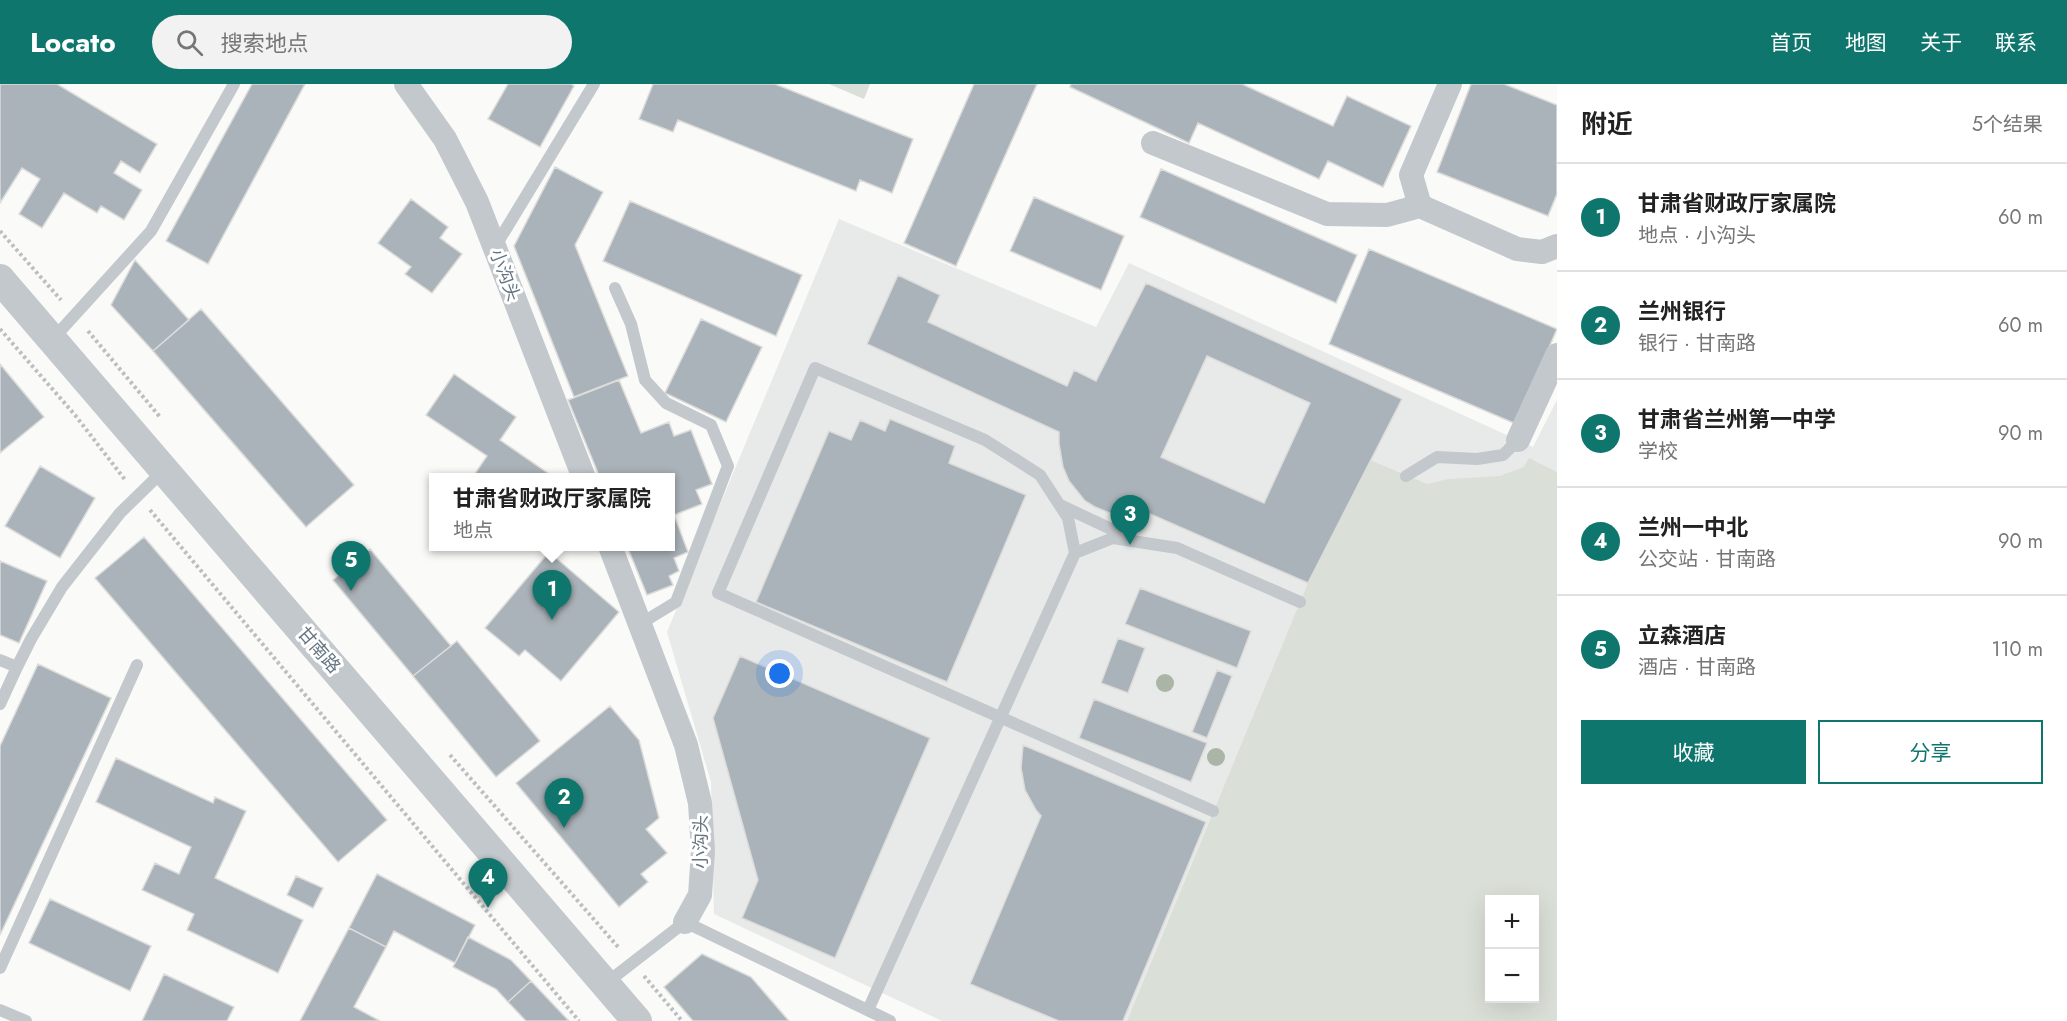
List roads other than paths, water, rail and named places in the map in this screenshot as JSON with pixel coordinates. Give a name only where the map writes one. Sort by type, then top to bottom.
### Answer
[{"type":"street","name":"小沟头","points":[[406,84],[445,139],[477,202],[582,473]]},
{"type":"street","points":[[1420,206],[1411,175],[1450,84]]},
{"type":"street","points":[[1153,143],[1327,214],[1387,215],[1420,206],[1517,249],[1542,252],[1557,246]]},
{"type":"street","name":"甘南路","points":[[0,279],[635,1020]]},
{"type":"street","points":[[1518,440],[1557,355]]},
{"type":"street","name":"小沟头","points":[[612,551],[686,745],[700,803],[703,851],[700,895],[685,922]]},
{"type":"lane","points":[[52,340],[151,231],[234,84]]},
{"type":"lane","points":[[494,247],[594,84]]},
{"type":"lane","points":[[615,288],[631,324],[645,380],[666,403],[711,425],[728,466],[676,602],[640,624]]},
{"type":"lane","points":[[868,1010],[1000,718],[1075,553],[1068,518],[1040,475],[985,440],[815,368],[718,593],[1000,718],[1213,811]]},
{"type":"lane","points":[[1407,476],[1437,457],[1477,459],[1503,455],[1518,440]]},
{"type":"lane","points":[[0,704],[30,639],[62,588],[120,513],[164,470]]},
{"type":"lane","points":[[1059,504],[1140,542]]},
{"type":"lane","points":[[1075,553],[1113,538],[1177,548],[1300,602]]},
{"type":"lane","points":[[0,660],[17,667]]},
{"type":"lane","points":[[0,968],[137,666]]},
{"type":"lane","points":[[605,984],[685,922],[890,1021]]},
{"type":"lane","points":[[0,1010],[26,1021]]},
{"type":"place","name":"甘肃省兰州第一中学","points":[[1130,545]]},
{"type":"place","name":"立森酒店","points":[[351,591]]},
{"type":"place","name":"甘肃省财政厅家属院","points":[[552,620]]},
{"type":"place","name":"兰州银行","points":[[564,828]]},
{"type":"place","name":"兰州一中北","points":[[488,908]]}]
